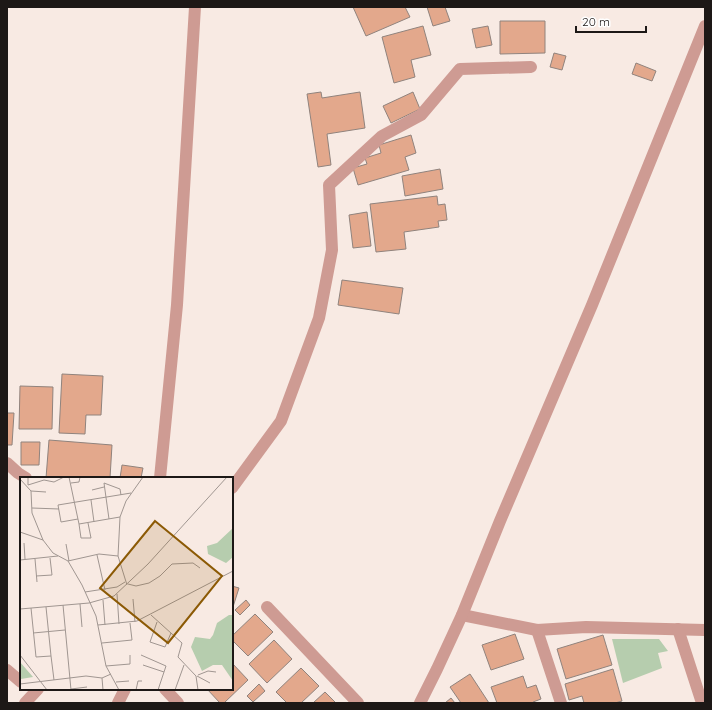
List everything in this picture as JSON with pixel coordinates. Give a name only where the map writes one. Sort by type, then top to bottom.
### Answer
[{"type":"street","points":[[160,477],[177,305],[195,7]]},
{"type":"street","points":[[420,703],[438,669],[462,615],[592,305],[705,26]]},
{"type":"street","points":[[233,487],[281,421],[319,318],[332,250],[329,185],[382,136],[421,115],[460,69],[531,67]]},
{"type":"street","points":[[7,463],[24,477]]},
{"type":"street","points":[[267,607],[358,703]]},
{"type":"street","points":[[462,615],[537,630],[586,627],[705,630]]},
{"type":"street","points":[[678,629],[702,703]]},
{"type":"street","points":[[537,630],[562,703]]},
{"type":"street","points":[[7,670],[20,681]]},
{"type":"street","points":[[118,703],[124,690]]},
{"type":"street","points":[[166,690],[178,703]]},
{"type":"street","points":[[25,703],[34,691]]},
{"type":"green space","points":[[612,639],[659,639],[668,651],[658,653],[662,668],[623,683]]},
{"type":"building","points":[[353,7],[405,7],[410,17],[366,36]]},
{"type":"building","points":[[427,7],[445,7],[450,21],[433,26]]},
{"type":"building","points":[[500,21],[545,21],[545,53],[500,54]]},
{"type":"building","points":[[423,26],[431,55],[411,60],[415,77],[394,83],[382,37]]},
{"type":"building","points":[[488,26],[492,45],[476,48],[472,29]]},
{"type":"building","points":[[554,53],[566,56],[562,70],[550,67]]},
{"type":"building","points":[[636,63],[656,71],[652,81],[632,74]]},
{"type":"building","points":[[321,92],[322,98],[360,92],[365,128],[327,134],[331,165],[318,167],[307,94]]},
{"type":"building","points":[[413,92],[420,109],[391,123],[383,106]]},
{"type":"building","points":[[411,135],[416,153],[405,157],[409,170],[358,185],[353,168],[367,164],[365,158],[381,153],[379,145]]},
{"type":"building","points":[[440,169],[443,189],[405,196],[402,176]]},
{"type":"building","points":[[437,196],[438,205],[445,204],[447,220],[438,221],[439,227],[404,232],[406,249],[376,252],[370,204]]},
{"type":"building","points":[[367,212],[371,246],[353,248],[349,215]]},
{"type":"building","points":[[342,280],[403,288],[399,314],[338,305]]},
{"type":"building","points":[[62,374],[103,376],[101,415],[86,415],[85,434],[59,433]]},
{"type":"building","points":[[20,386],[53,387],[52,429],[19,429]]},
{"type":"building","points":[[7,413],[14,413],[12,445],[7,445]]},
{"type":"building","points":[[49,440],[112,445],[110,477],[46,477]]},
{"type":"building","points":[[21,442],[40,442],[39,465],[21,465]]},
{"type":"building","points":[[122,465],[143,468],[141,477],[120,477]]},
{"type":"building","points":[[233,586],[239,588],[233,607]]},
{"type":"building","points":[[246,600],[250,605],[240,615],[235,610]]},
{"type":"building","points":[[255,614],[273,632],[248,656],[233,641],[233,635]]},
{"type":"building","points":[[515,634],[524,659],[491,670],[482,645]]},
{"type":"building","points":[[603,635],[612,665],[566,679],[557,649]]},
{"type":"building","points":[[274,640],[292,659],[267,683],[249,664]]},
{"type":"building","points":[[233,664],[248,680],[224,703],[220,703],[208,690],[233,690]]},
{"type":"building","points":[[301,668],[319,686],[301,703],[287,703],[276,692]]},
{"type":"building","points":[[613,669],[622,701],[615,703],[584,703],[582,696],[569,700],[565,684]]},
{"type":"building","points":[[470,674],[489,703],[461,703],[450,687]]},
{"type":"building","points":[[523,676],[527,688],[536,685],[541,699],[533,702],[534,703],[497,703],[491,687]]},
{"type":"building","points":[[259,684],[265,691],[253,702],[247,696]]},
{"type":"building","points":[[325,692],[336,703],[313,703]]},
{"type":"building","points":[[451,698],[455,703],[445,703]]}]
